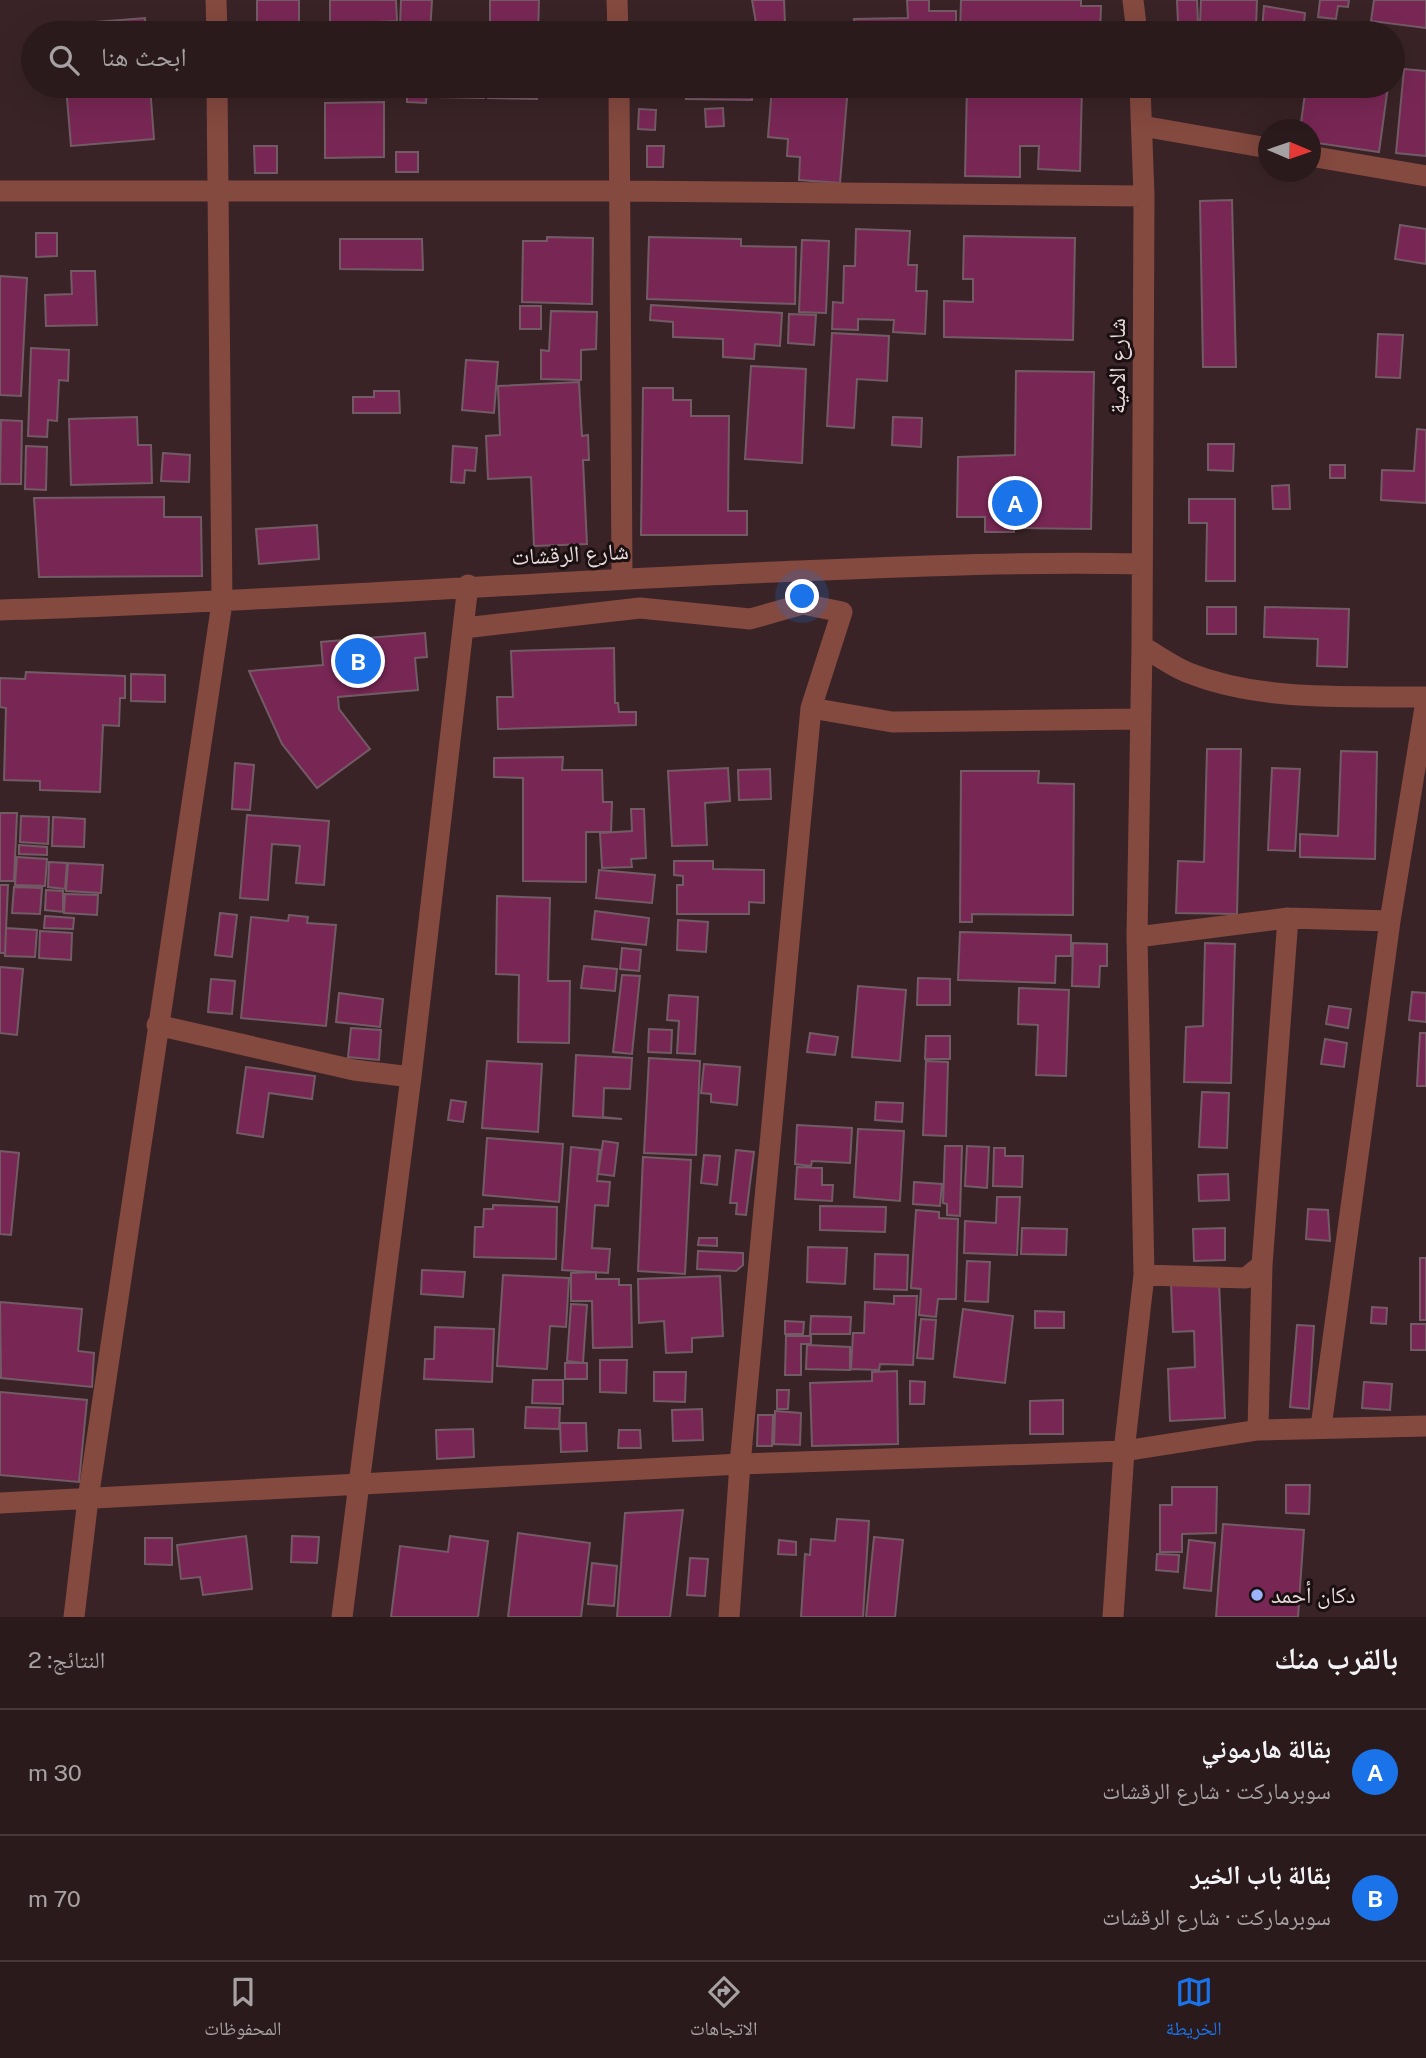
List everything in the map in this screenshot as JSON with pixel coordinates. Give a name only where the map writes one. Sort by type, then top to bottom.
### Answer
[{"type":"street","points":[[216,0],[216,21]]},
{"type":"street","points":[[617,0],[618,21]]},
{"type":"street","points":[[1133,0],[1136,21]]},
{"type":"street","points":[[74,1617],[88,1499],[157,1025],[218,650],[222,603],[217,98]]},
{"type":"street","points":[[619,98],[622,191],[622,578]]},
{"type":"street","name":"شارع الامية","points":[[1113,1617],[1124,1451],[1144,1275],[1137,937],[1142,646],[1144,196],[1141,98]]},
{"type":"street","points":[[1142,126],[1258,146]]},
{"type":"street","points":[[1321,158],[1426,176]]},
{"type":"street","points":[[0,191],[218,189],[1144,196]]},
{"type":"street","name":"شارع الرقشات","points":[[0,610],[222,603],[468,585],[1016,562],[1142,564]]},
{"type":"street","points":[[342,1617],[411,1077],[468,585]]},
{"type":"street","points":[[464,628],[640,608],[750,619],[803,604],[842,612],[811,708],[740,1464],[729,1617]]},
{"type":"street","points":[[1142,646],[1188,673],[1238,687],[1298,694],[1426,699],[1390,921],[1321,1427]]},
{"type":"street","points":[[811,708],[892,722],[1139,719]]},
{"type":"street","points":[[1137,937],[1288,918],[1390,921]]},
{"type":"street","points":[[1258,1430],[1262,1265],[1288,918]]},
{"type":"street","points":[[157,1025],[354,1070],[411,1077]]},
{"type":"street","points":[[1144,1275],[1246,1278],[1262,1265]]},
{"type":"street","points":[[0,1503],[358,1482],[740,1464],[1124,1451],[1258,1430],[1426,1426]]},
{"type":"building","points":[[257,0],[299,0],[299,21],[257,21]]},
{"type":"building","points":[[330,0],[396,0],[397,21],[330,21]]},
{"type":"building","points":[[401,0],[432,0],[431,21],[400,21]]},
{"type":"building","points":[[490,0],[539,0],[538,21],[490,21]]},
{"type":"building","points":[[752,0],[784,0],[785,21],[756,21]]},
{"type":"building","points":[[907,0],[929,0],[929,11],[956,11],[956,21],[854,19],[908,18]]},
{"type":"building","points":[[961,0],[1081,0],[1081,6],[1101,6],[1100,21],[960,21]]},
{"type":"building","points":[[1177,0],[1197,0],[1198,21],[1178,21]]},
{"type":"building","points":[[1201,0],[1257,0],[1256,21],[1200,21]]},
{"type":"building","points":[[1320,0],[1349,0],[1348,7],[1338,6],[1336,19],[1318,17]]},
{"type":"building","points":[[1374,0],[1426,0],[1426,28],[1405,25],[1405,21],[1371,21]]},
{"type":"building","points":[[1264,6],[1305,13],[1304,21],[1263,21]]},
{"type":"building","points":[[145,18],[145,21],[108,21]]},
{"type":"building","points":[[1405,69],[1426,71],[1426,156],[1396,153],[1401,98],[1405,98]]},
{"type":"building","points":[[67,98],[151,98],[154,139],[71,146]]},
{"type":"building","points":[[407,98],[426,98],[426,103],[407,102]]},
{"type":"building","points":[[752,98],[752,100],[686,99]]},
{"type":"building","points":[[771,98],[847,98],[840,183],[799,180],[800,157],[787,156],[788,139],[768,137]]},
{"type":"building","points":[[967,98],[1082,98],[1080,171],[1038,169],[1039,146],[1020,146],[1020,177],[965,176]]},
{"type":"building","points":[[1304,98],[1386,98],[1379,152],[1321,144],[1321,119],[1302,119]]},
{"type":"building","points":[[384,102],[384,157],[325,158],[325,103]]},
{"type":"building","points":[[723,108],[724,126],[706,127],[705,109]]},
{"type":"building","points":[[639,109],[656,110],[655,130],[638,129]]},
{"type":"building","points":[[254,146],[277,146],[277,173],[255,173]]},
{"type":"building","points":[[647,146],[664,146],[663,167],[647,167]]},
{"type":"building","points":[[396,152],[418,152],[418,172],[396,172]]},
{"type":"building","points":[[1232,200],[1236,367],[1203,367],[1200,201]]},
{"type":"building","points":[[1400,225],[1426,229],[1426,264],[1395,259]]},
{"type":"building","points":[[856,229],[910,231],[908,265],[917,265],[916,291],[927,291],[925,334],[893,332],[894,320],[858,319],[858,330],[832,329],[833,302],[843,303],[844,266],[855,266]]},
{"type":"building","points":[[36,233],[57,233],[57,256],[36,257]]},
{"type":"building","points":[[964,236],[1075,238],[1073,340],[944,337],[944,301],[973,302],[973,279],[963,279]]},
{"type":"building","points":[[547,237],[593,238],[592,304],[522,302],[523,241],[547,241]]},
{"type":"building","points":[[649,237],[741,239],[741,246],[796,247],[795,304],[647,299]]},
{"type":"building","points":[[340,239],[422,239],[423,270],[340,269]]},
{"type":"building","points":[[802,240],[829,241],[826,313],[799,312]]},
{"type":"building","points":[[71,271],[95,271],[97,325],[46,326],[45,295],[72,294]]},
{"type":"building","points":[[0,276],[27,278],[21,396],[0,395]]},
{"type":"building","points":[[651,305],[782,313],[780,346],[755,344],[754,359],[723,357],[723,339],[673,337],[673,322],[650,320]]},
{"type":"building","points":[[520,306],[541,306],[541,329],[520,329]]},
{"type":"building","points":[[551,311],[597,312],[596,349],[581,350],[581,380],[541,379],[541,350],[549,351]]},
{"type":"building","points":[[789,314],[816,315],[814,345],[788,343]]},
{"type":"building","points":[[832,333],[889,336],[887,381],[857,379],[854,428],[827,426]]},
{"type":"building","points":[[1378,334],[1403,335],[1400,378],[1376,377]]},
{"type":"building","points":[[31,348],[69,350],[68,381],[59,380],[57,421],[48,420],[47,437],[28,436]]},
{"type":"building","points":[[466,360],[498,362],[494,413],[462,410]]},
{"type":"building","points":[[751,366],[806,369],[802,463],[745,459]]},
{"type":"building","points":[[1016,371],[1094,372],[1091,529],[1014,528],[1014,532],[985,532],[985,517],[957,517],[958,457],[1015,455]]},
{"type":"building","points":[[579,382],[582,436],[588,435],[589,460],[583,460],[587,544],[534,546],[531,477],[488,479],[486,436],[500,435],[498,386]]},
{"type":"building","points":[[643,388],[673,388],[673,400],[691,400],[691,416],[729,416],[728,511],[747,511],[747,535],[641,535]]},
{"type":"building","points":[[374,391],[399,391],[400,413],[353,413],[353,397],[374,397]]},
{"type":"building","points":[[137,417],[138,445],[151,445],[152,483],[71,485],[69,419]]},
{"type":"building","points":[[893,417],[922,418],[921,447],[892,445]]},
{"type":"building","points":[[1,420],[22,421],[21,484],[0,484]]},
{"type":"building","points":[[1417,429],[1426,430],[1426,503],[1381,500],[1382,470],[1414,471]]},
{"type":"building","points":[[1208,444],[1234,444],[1233,471],[1208,470]]},
{"type":"building","points":[[26,446],[47,447],[46,490],[25,489]]},
{"type":"building","points":[[453,446],[477,448],[475,471],[465,470],[464,483],[451,482]]},
{"type":"building","points":[[163,453],[190,455],[189,482],[161,481]]},
{"type":"building","points":[[1330,465],[1345,465],[1345,478],[1330,478]]},
{"type":"building","points":[[1289,485],[1290,509],[1273,509],[1272,486]]},
{"type":"building","points":[[164,497],[164,517],[201,517],[202,576],[39,577],[34,498]]},
{"type":"building","points":[[1189,499],[1235,499],[1235,581],[1206,581],[1207,523],[1189,523]]},
{"type":"building","points":[[317,525],[319,559],[259,564],[256,529]]},
{"type":"building","points":[[1207,607],[1236,607],[1236,634],[1207,634]]},
{"type":"building","points":[[1265,607],[1349,609],[1347,667],[1317,666],[1318,639],[1264,637]]},
{"type":"building","points":[[425,633],[427,657],[415,658],[418,690],[338,697],[339,709],[370,749],[317,788],[282,744],[249,671],[323,665],[321,642]]},
{"type":"building","points":[[614,648],[615,703],[618,703],[619,712],[636,712],[636,725],[498,729],[497,697],[513,697],[511,651]]},
{"type":"building","points":[[26,672],[125,676],[125,698],[120,698],[119,726],[103,725],[100,792],[40,790],[40,781],[4,780],[6,708],[0,707],[0,678],[25,679]]},
{"type":"building","points":[[131,674],[165,675],[165,702],[131,701]]},
{"type":"building","points":[[1207,749],[1241,749],[1237,914],[1176,913],[1178,861],[1204,862]]},
{"type":"building","points":[[1341,751],[1377,752],[1375,859],[1300,857],[1300,834],[1338,836]]},
{"type":"building","points":[[563,757],[562,770],[602,770],[603,802],[612,802],[611,832],[586,832],[586,882],[523,881],[523,778],[494,777],[494,758]]},
{"type":"building","points":[[235,763],[254,765],[250,810],[232,809]]},
{"type":"building","points":[[728,768],[730,801],[705,803],[707,845],[672,846],[668,771]]},
{"type":"building","points":[[1272,768],[1300,769],[1295,851],[1268,850]]},
{"type":"building","points":[[770,769],[771,799],[739,800],[738,770]]},
{"type":"building","points":[[961,771],[1039,771],[1038,783],[1074,784],[1073,915],[972,914],[972,922],[960,922]]},
{"type":"building","points":[[631,809],[644,809],[646,858],[631,859],[632,867],[602,868],[600,833],[632,831]]},
{"type":"building","points":[[0,813],[17,813],[14,881],[0,881]]},
{"type":"building","points":[[247,815],[329,821],[324,885],[296,883],[300,846],[272,844],[268,900],[240,898]]},
{"type":"building","points":[[21,816],[49,817],[48,844],[20,842]]},
{"type":"building","points":[[53,817],[85,819],[84,847],[52,846]]},
{"type":"building","points":[[19,845],[47,847],[47,855],[19,854]]},
{"type":"building","points":[[17,857],[47,859],[45,886],[15,885]]},
{"type":"building","points":[[674,861],[713,861],[713,869],[764,870],[764,903],[749,902],[749,914],[677,914],[677,885],[683,885],[683,876],[674,875]]},
{"type":"building","points":[[49,862],[67,863],[65,889],[48,887]]},
{"type":"building","points":[[68,863],[103,865],[101,893],[66,891]]},
{"type":"building","points":[[599,870],[655,875],[652,903],[596,898]]},
{"type":"building","points":[[0,885],[8,885],[5,953],[0,953]]},
{"type":"building","points":[[14,887],[42,888],[40,914],[12,913]]},
{"type":"building","points":[[46,890],[63,891],[63,912],[45,910]]},
{"type":"building","points":[[65,894],[98,895],[97,915],[64,913]]},
{"type":"building","points":[[497,896],[550,898],[548,981],[570,981],[569,1043],[518,1042],[519,975],[496,974]]},
{"type":"building","points":[[595,911],[649,918],[646,945],[592,939]]},
{"type":"building","points":[[220,913],[237,915],[232,957],[215,955]]},
{"type":"building","points":[[289,915],[308,917],[307,923],[336,925],[326,1026],[241,1018],[251,917],[288,921]]},
{"type":"building","points":[[45,916],[74,918],[73,929],[44,928]]},
{"type":"building","points":[[678,920],[708,922],[706,952],[677,950]]},
{"type":"building","points":[[6,928],[37,930],[35,957],[5,956]]},
{"type":"building","points":[[40,931],[72,933],[71,960],[39,958]]},
{"type":"building","points":[[960,932],[1071,935],[1071,956],[1056,956],[1055,983],[958,980]]},
{"type":"building","points":[[1073,943],[1107,944],[1107,966],[1100,966],[1099,987],[1072,986]]},
{"type":"building","points":[[1205,943],[1235,944],[1231,1083],[1184,1082],[1186,1027],[1203,1026]]},
{"type":"building","points":[[622,948],[641,950],[639,971],[620,969]]},
{"type":"building","points":[[584,966],[617,969],[615,991],[581,988]]},
{"type":"building","points":[[0,967],[23,969],[17,1035],[0,1033]]},
{"type":"building","points":[[622,975],[640,976],[632,1054],[613,1052]]},
{"type":"building","points":[[918,978],[950,979],[950,1005],[917,1005]]},
{"type":"building","points":[[211,979],[235,981],[232,1014],[208,1012]]},
{"type":"building","points":[[858,986],[906,990],[900,1061],[852,1057]]},
{"type":"building","points":[[1019,988],[1069,990],[1066,1076],[1036,1075],[1038,1025],[1018,1024]]},
{"type":"building","points":[[1412,992],[1426,993],[1426,1022],[1409,1020]]},
{"type":"building","points":[[339,993],[383,999],[380,1027],[336,1022]]},
{"type":"building","points":[[669,995],[698,997],[695,1054],[677,1053],[679,1021],[667,1020]]},
{"type":"building","points":[[1329,1006],[1351,1009],[1348,1028],[1326,1024]]},
{"type":"building","points":[[351,1028],[381,1030],[379,1060],[348,1057]]},
{"type":"building","points":[[649,1029],[672,1030],[671,1053],[648,1052]]},
{"type":"building","points":[[810,1033],[838,1037],[835,1055],[807,1052]]},
{"type":"building","points":[[1420,1033],[1426,1033],[1426,1086],[1417,1086]]},
{"type":"building","points":[[926,1036],[950,1036],[950,1059],[925,1059]]},
{"type":"building","points":[[1325,1039],[1347,1043],[1344,1067],[1321,1064]]},
{"type":"building","points":[[576,1055],[632,1058],[630,1089],[604,1088],[603,1117],[622,1119],[573,1116]]},
{"type":"building","points":[[649,1058],[700,1061],[696,1155],[644,1153]]},
{"type":"building","points":[[487,1061],[542,1064],[538,1132],[482,1128]]},
{"type":"building","points":[[926,1061],[948,1062],[946,1136],[923,1135]]},
{"type":"building","points":[[704,1064],[740,1067],[737,1105],[711,1102],[711,1094],[701,1093]]},
{"type":"building","points":[[246,1067],[315,1076],[312,1099],[269,1093],[263,1137],[237,1133]]},
{"type":"building","points":[[1202,1092],[1229,1093],[1227,1148],[1199,1147]]},
{"type":"building","points":[[451,1100],[466,1102],[463,1122],[448,1120]]},
{"type":"building","points":[[876,1102],[903,1103],[902,1122],[875,1120]]},
{"type":"building","points":[[797,1125],[852,1128],[850,1163],[812,1161],[811,1166],[795,1164]]},
{"type":"building","points":[[858,1129],[904,1131],[900,1201],[854,1197]]},
{"type":"building","points":[[487,1138],[563,1144],[559,1202],[483,1195]]},
{"type":"building","points":[[603,1141],[618,1143],[614,1176],[598,1174]]},
{"type":"building","points":[[945,1146],[962,1146],[960,1216],[947,1215],[947,1204],[943,1203]]},
{"type":"building","points":[[967,1146],[989,1147],[987,1188],[965,1186]]},
{"type":"building","points":[[571,1147],[600,1150],[597,1181],[610,1182],[608,1206],[595,1205],[592,1248],[610,1249],[608,1273],[562,1270]]},
{"type":"building","points":[[994,1148],[1005,1148],[1005,1156],[1023,1156],[1022,1187],[993,1186]]},
{"type":"building","points":[[736,1150],[754,1152],[746,1215],[736,1214],[737,1203],[730,1203]]},
{"type":"building","points":[[0,1151],[19,1153],[11,1235],[0,1234]]},
{"type":"building","points":[[704,1155],[720,1156],[717,1185],[701,1183]]},
{"type":"building","points":[[643,1157],[691,1160],[685,1274],[638,1271]]},
{"type":"building","points":[[797,1167],[822,1168],[822,1185],[833,1185],[832,1201],[795,1199]]},
{"type":"building","points":[[1228,1174],[1229,1200],[1199,1201],[1198,1175]]},
{"type":"building","points":[[914,1182],[942,1184],[940,1206],[913,1204]]},
{"type":"building","points":[[997,1197],[1020,1197],[1017,1255],[964,1253],[965,1221],[996,1223]]},
{"type":"building","points":[[493,1205],[557,1207],[556,1259],[474,1257],[475,1227],[483,1227],[484,1209],[493,1209]]},
{"type":"building","points":[[820,1206],[886,1207],[885,1232],[820,1230]]},
{"type":"building","points":[[1308,1209],[1328,1210],[1330,1241],[1306,1239]]},
{"type":"building","points":[[916,1210],[939,1212],[939,1218],[958,1219],[956,1299],[938,1299],[936,1317],[919,1315],[921,1289],[911,1288]]},
{"type":"building","points":[[1022,1228],[1067,1229],[1066,1255],[1021,1254]]},
{"type":"building","points":[[1225,1228],[1225,1260],[1194,1261],[1193,1229]]},
{"type":"building","points":[[699,1238],[717,1238],[717,1246],[698,1245]]},
{"type":"building","points":[[808,1247],[847,1248],[845,1284],[807,1282]]},
{"type":"building","points":[[698,1251],[743,1253],[743,1265],[736,1271],[697,1269]]},
{"type":"building","points":[[875,1254],[908,1255],[907,1290],[874,1289]]},
{"type":"building","points":[[1420,1258],[1426,1258],[1426,1320],[1420,1320]]},
{"type":"building","points":[[967,1261],[990,1262],[988,1302],[965,1301]]},
{"type":"building","points":[[422,1270],[465,1272],[463,1297],[421,1294]]},
{"type":"building","points":[[596,1272],[596,1279],[619,1279],[619,1285],[631,1285],[632,1347],[593,1348],[592,1301],[571,1301],[571,1273]]},
{"type":"building","points":[[503,1275],[569,1278],[566,1327],[550,1326],[547,1369],[497,1366]]},
{"type":"building","points":[[720,1276],[723,1336],[692,1338],[692,1352],[666,1353],[664,1321],[639,1323],[638,1279]]},
{"type":"building","points":[[1219,1282],[1225,1418],[1170,1421],[1168,1369],[1195,1367],[1194,1331],[1173,1332],[1171,1284]]},
{"type":"building","points":[[894,1296],[917,1296],[913,1365],[880,1364],[879,1370],[851,1369],[853,1333],[864,1333],[865,1302],[894,1304]]},
{"type":"building","points":[[0,1302],[82,1309],[78,1351],[94,1353],[92,1387],[1,1378]]},
{"type":"building","points":[[571,1304],[587,1305],[583,1363],[567,1361]]},
{"type":"building","points":[[1372,1307],[1387,1308],[1386,1324],[1371,1323]]},
{"type":"building","points":[[963,1309],[1013,1316],[1005,1383],[954,1377]]},
{"type":"building","points":[[1035,1311],[1064,1312],[1064,1328],[1035,1328]]},
{"type":"building","points":[[811,1316],[851,1317],[850,1334],[810,1334]]},
{"type":"building","points":[[921,1319],[936,1320],[933,1359],[917,1358]]},
{"type":"building","points":[[785,1321],[804,1322],[803,1334],[785,1334]]},
{"type":"building","points":[[1411,1324],[1426,1324],[1426,1350],[1411,1350]]},
{"type":"building","points":[[1297,1325],[1314,1326],[1309,1409],[1290,1407]]},
{"type":"building","points":[[435,1327],[494,1329],[492,1382],[424,1379],[425,1359],[434,1359]]},
{"type":"building","points":[[786,1336],[811,1336],[811,1344],[801,1344],[801,1375],[785,1375]]},
{"type":"building","points":[[807,1345],[850,1347],[850,1370],[806,1369]]},
{"type":"building","points":[[600,1360],[627,1360],[626,1393],[600,1392]]},
{"type":"building","points":[[565,1363],[587,1363],[587,1379],[565,1379]]},
{"type":"building","points":[[897,1371],[898,1444],[812,1446],[810,1383],[872,1381],[872,1372]]},
{"type":"building","points":[[654,1372],[686,1372],[685,1402],[654,1401]]},
{"type":"building","points":[[533,1380],[563,1380],[563,1404],[532,1403]]},
{"type":"building","points":[[910,1381],[925,1382],[924,1404],[910,1404]]},
{"type":"building","points":[[1364,1382],[1392,1384],[1390,1410],[1362,1408]]},
{"type":"building","points":[[777,1390],[789,1390],[788,1409],[777,1409]]},
{"type":"building","points":[[0,1392],[87,1400],[79,1482],[0,1475]]},
{"type":"building","points":[[1063,1400],[1063,1434],[1030,1434],[1030,1401]]},
{"type":"building","points":[[526,1407],[560,1408],[559,1429],[525,1428]]},
{"type":"building","points":[[702,1409],[703,1440],[673,1441],[672,1410]]},
{"type":"building","points":[[775,1411],[801,1413],[800,1445],[774,1444]]},
{"type":"building","points":[[758,1415],[773,1415],[772,1446],[757,1446]]},
{"type":"building","points":[[560,1423],[586,1423],[587,1451],[561,1452]]},
{"type":"building","points":[[473,1429],[474,1457],[437,1459],[436,1430]]},
{"type":"building","points":[[619,1430],[640,1430],[641,1448],[618,1448]]},
{"type":"building","points":[[1286,1485],[1310,1485],[1309,1514],[1286,1513]]},
{"type":"building","points":[[1172,1487],[1217,1487],[1216,1533],[1182,1534],[1182,1552],[1160,1552],[1160,1505],[1172,1505]]},
{"type":"building","points":[[683,1510],[670,1617],[617,1617],[625,1513]]},
{"type":"building","points":[[837,1519],[869,1521],[863,1617],[801,1617],[805,1554],[810,1555],[811,1539],[835,1541]]},
{"type":"building","points":[[1223,1524],[1304,1530],[1298,1617],[1216,1617]]},
{"type":"building","points":[[518,1533],[590,1543],[581,1617],[508,1617]]},
{"type":"building","points":[[246,1536],[252,1589],[203,1595],[200,1577],[181,1579],[177,1545]]},
{"type":"building","points":[[292,1536],[319,1537],[317,1563],[291,1562]]},
{"type":"building","points":[[450,1536],[488,1541],[478,1617],[391,1617],[400,1546],[448,1552]]},
{"type":"building","points":[[874,1537],[903,1540],[895,1617],[866,1617]]},
{"type":"building","points":[[145,1538],[172,1538],[172,1565],[145,1564]]},
{"type":"building","points":[[779,1540],[796,1542],[796,1555],[778,1554]]},
{"type":"building","points":[[1189,1540],[1215,1543],[1211,1591],[1184,1588]]},
{"type":"building","points":[[1157,1554],[1179,1555],[1178,1572],[1156,1570]]},
{"type":"building","points":[[690,1558],[708,1559],[705,1596],[687,1595]]},
{"type":"building","points":[[592,1563],[617,1566],[614,1606],[588,1604]]},
{"type":"place","name":"بقالة هارموني","points":[[1015,503]]},
{"type":"place","name":"بقالة باب الخير","points":[[358,661]]},
{"type":"place","name":"دكان أحمد","points":[[1257,1595]]}]
